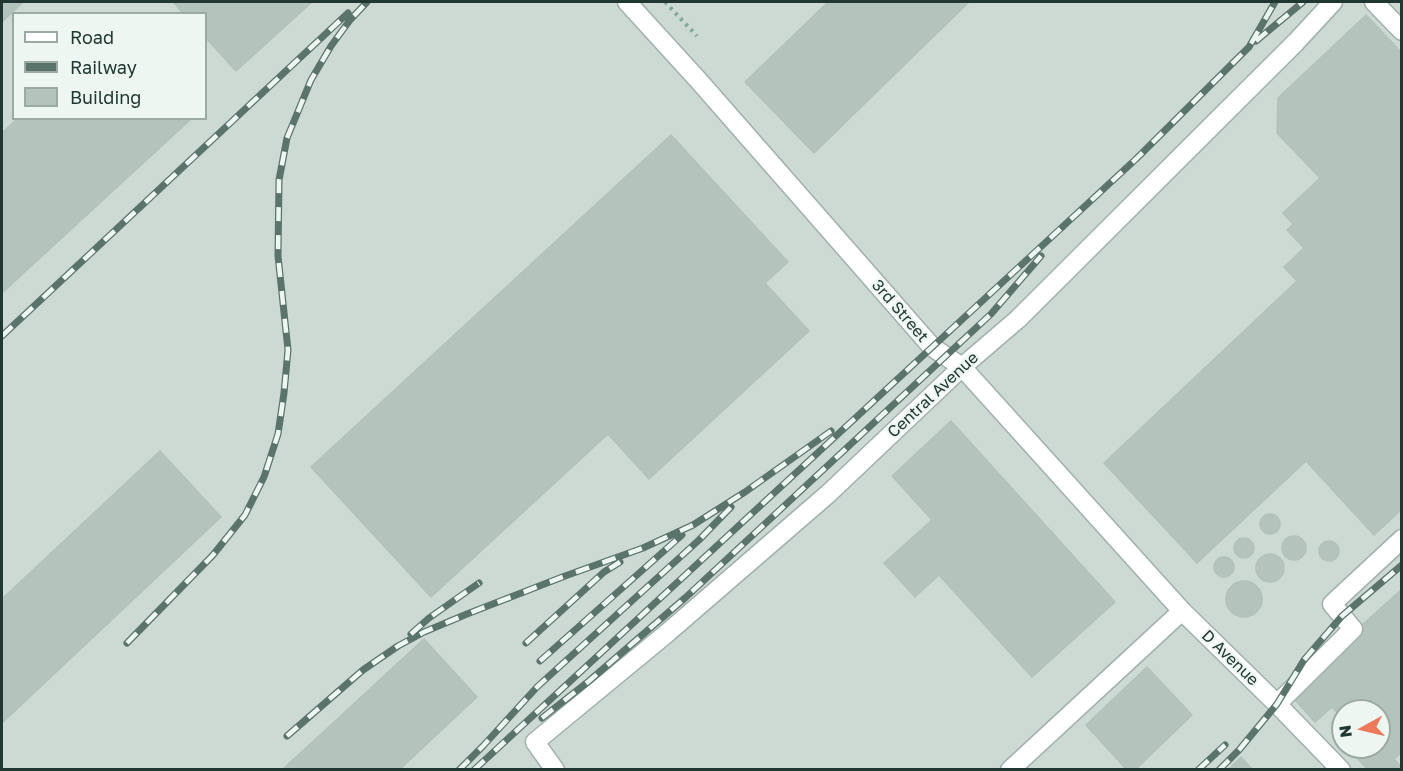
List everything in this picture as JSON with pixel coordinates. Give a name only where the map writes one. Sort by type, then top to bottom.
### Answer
[{"type":"street","name":"3rd Street","points":[[627,2],[932,347],[962,366],[1182,611]]},
{"type":"street","name":"Central Avenue","points":[[555,770],[535,742],[666,634],[828,494],[962,366],[1018,319],[1296,42],[1333,2]]},
{"type":"street","points":[[1374,2],[1401,31]]},
{"type":"street","points":[[1341,770],[1277,704],[1353,629],[1332,604],[1401,539]]},
{"type":"street","points":[[1010,770],[1182,611]]},
{"type":"street","name":"D Avenue","points":[[1182,611],[1277,704]]},
{"type":"path","points":[[665,2],[697,36]]},
{"type":"shaded area","points":[[2,2],[1401,2],[1401,769],[2,769]]},
{"type":"building","points":[[2,2],[23,2],[12,12],[2,22]]},
{"type":"building","points":[[173,2],[312,2],[236,71],[207,39],[207,12],[182,12]]},
{"type":"building","points":[[828,2],[969,2],[814,153],[745,82]]},
{"type":"building","points":[[1366,15],[1402,53],[1402,509],[1374,535],[1306,461],[1197,563],[1104,463],[1297,281],[1284,267],[1304,248],[1287,230],[1293,224],[1283,213],[1320,178],[1277,133],[1278,98]]},
{"type":"building","points":[[16,120],[190,120],[2,293],[2,133]]},
{"type":"building","points":[[671,135],[788,262],[765,283],[809,331],[649,479],[608,434],[431,597],[311,467]]},
{"type":"building","points":[[951,421],[1115,602],[1032,677],[939,575],[915,597],[884,563],[932,520],[892,476]]},
{"type":"building","points":[[160,451],[221,517],[2,723],[2,599]]},
{"type":"building","points":[[1270,514],[1277,517],[1280,524],[1277,531],[1270,534],[1263,531],[1260,524],[1263,517]]},
{"type":"building","points":[[1294,536],[1303,539],[1306,548],[1303,557],[1294,560],[1285,557],[1282,548],[1285,539]]},
{"type":"building","points":[[1244,538],[1251,541],[1254,548],[1251,555],[1244,558],[1237,555],[1234,548],[1237,541]]},
{"type":"building","points":[[1329,541],[1336,544],[1339,551],[1336,558],[1329,561],[1322,558],[1319,551],[1322,544]]},
{"type":"building","points":[[1270,554],[1280,558],[1284,568],[1280,578],[1270,582],[1260,578],[1256,568],[1260,558]]},
{"type":"building","points":[[1224,557],[1231,560],[1234,567],[1231,574],[1224,577],[1217,574],[1214,567],[1217,560]]},
{"type":"building","points":[[1244,581],[1257,586],[1262,599],[1257,612],[1244,617],[1231,612],[1226,599],[1231,586]]},
{"type":"building","points":[[1402,589],[1402,752],[1394,759],[1402,770],[1368,770],[1358,759],[1391,759],[1391,699],[1331,699],[1331,708],[1315,722],[1288,692]]},
{"type":"building","points":[[424,639],[477,697],[399,770],[282,770]]},
{"type":"building","points":[[1147,667],[1192,715],[1135,770],[1127,770],[1086,725]]},
{"type":"building","points":[[1241,757],[1253,770],[1228,770]]},
{"type":"railway","points":[[127,643],[213,555],[245,515],[264,477],[278,434],[288,350],[278,256],[279,180],[287,138],[311,80],[331,46],[367,2]]},
{"type":"railway","points":[[474,770],[1136,159],[1249,47],[1275,2]]},
{"type":"railway","points":[[1256,41],[1303,2]]},
{"type":"railway","points":[[2,336],[348,13]]},
{"type":"railway","points":[[542,718],[589,681],[685,598],[991,314],[1041,256]]},
{"type":"railway","points":[[287,736],[363,670],[398,646],[467,614],[643,548],[693,525],[745,492],[831,431]]},
{"type":"railway","points":[[459,770],[537,687],[699,540],[731,507]]},
{"type":"railway","points":[[540,661],[682,535]]},
{"type":"railway","points":[[526,643],[604,572],[620,562]]},
{"type":"railway","points":[[1219,770],[1239,750],[1277,704],[1304,660],[1342,616],[1402,565]]},
{"type":"railway","points":[[411,634],[429,618],[479,583]]},
{"type":"railway","points":[[1198,770],[1225,745]]}]
